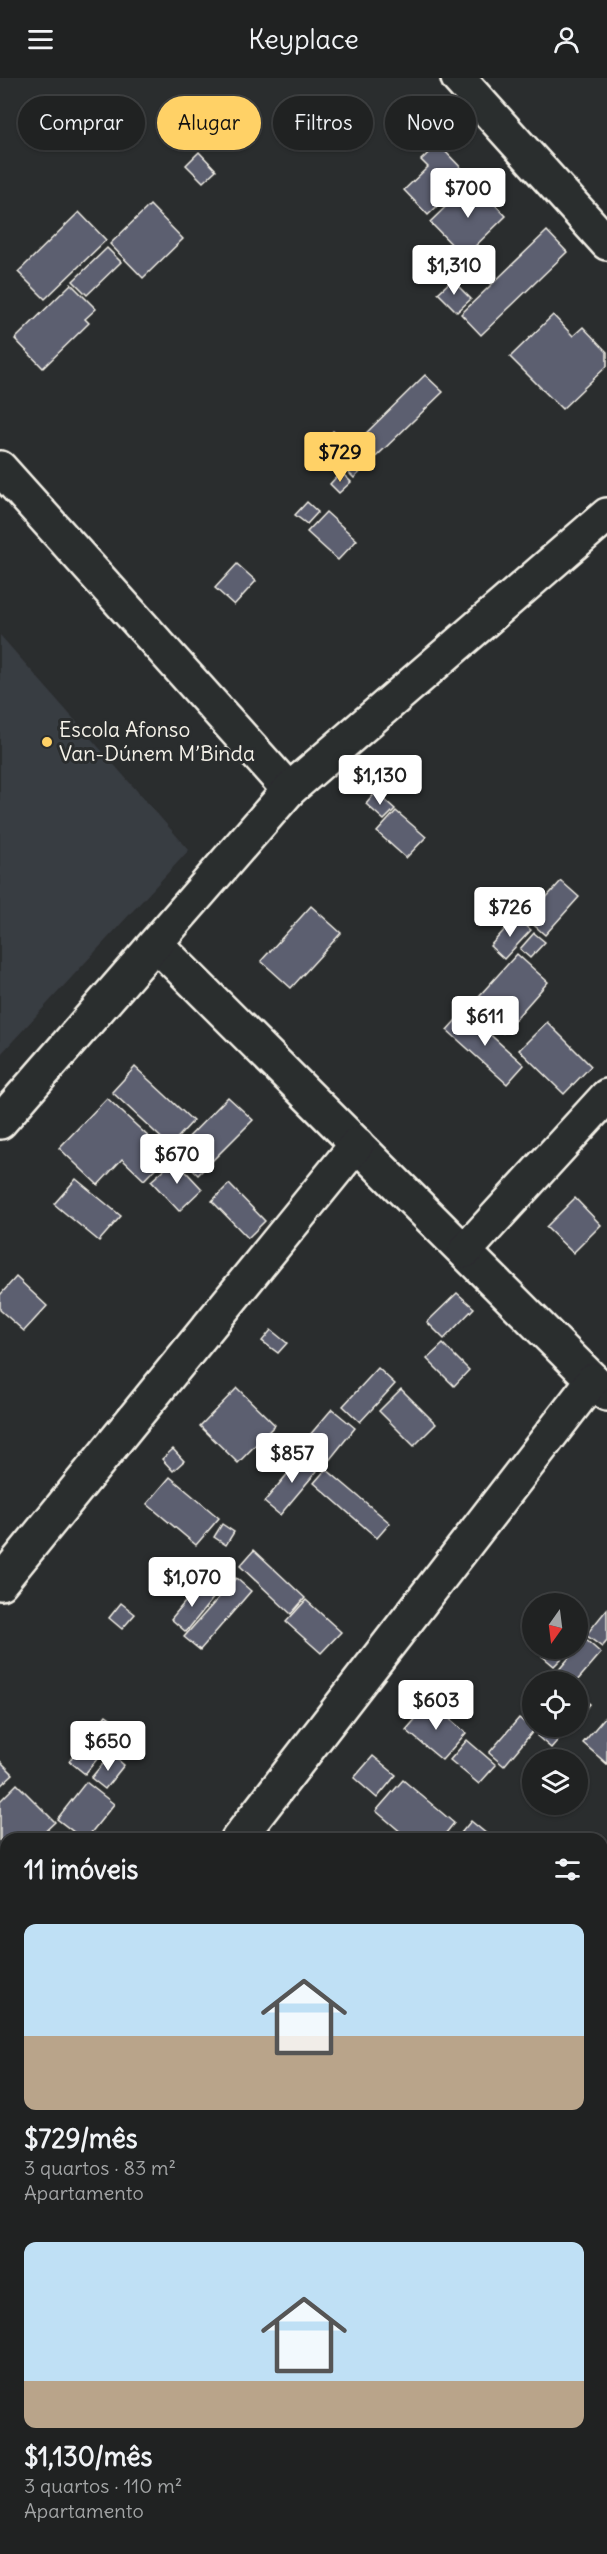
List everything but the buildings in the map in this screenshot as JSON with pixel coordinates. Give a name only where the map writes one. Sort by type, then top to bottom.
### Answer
[{"type":"street","points":[[458,78],[607,243]]},
{"type":"street","points":[[0,468],[289,790]]},
{"type":"street","points":[[0,1122],[289,790],[607,515]]},
{"type":"street","points":[[156,944],[600,1387],[243,1833]]},
{"type":"street","points":[[465,1251],[607,1096]]},
{"type":"street","points":[[0,1583],[357,1144]]},
{"type":"shaded area","name":"Escola Afonso Van-Dúnem M’Binda","points":[[0,635],[189,850],[0,1055]]},
{"type":"place","name":"Escola Afonso Van-Dúnem M’Binda","points":[[47,742]]}]
